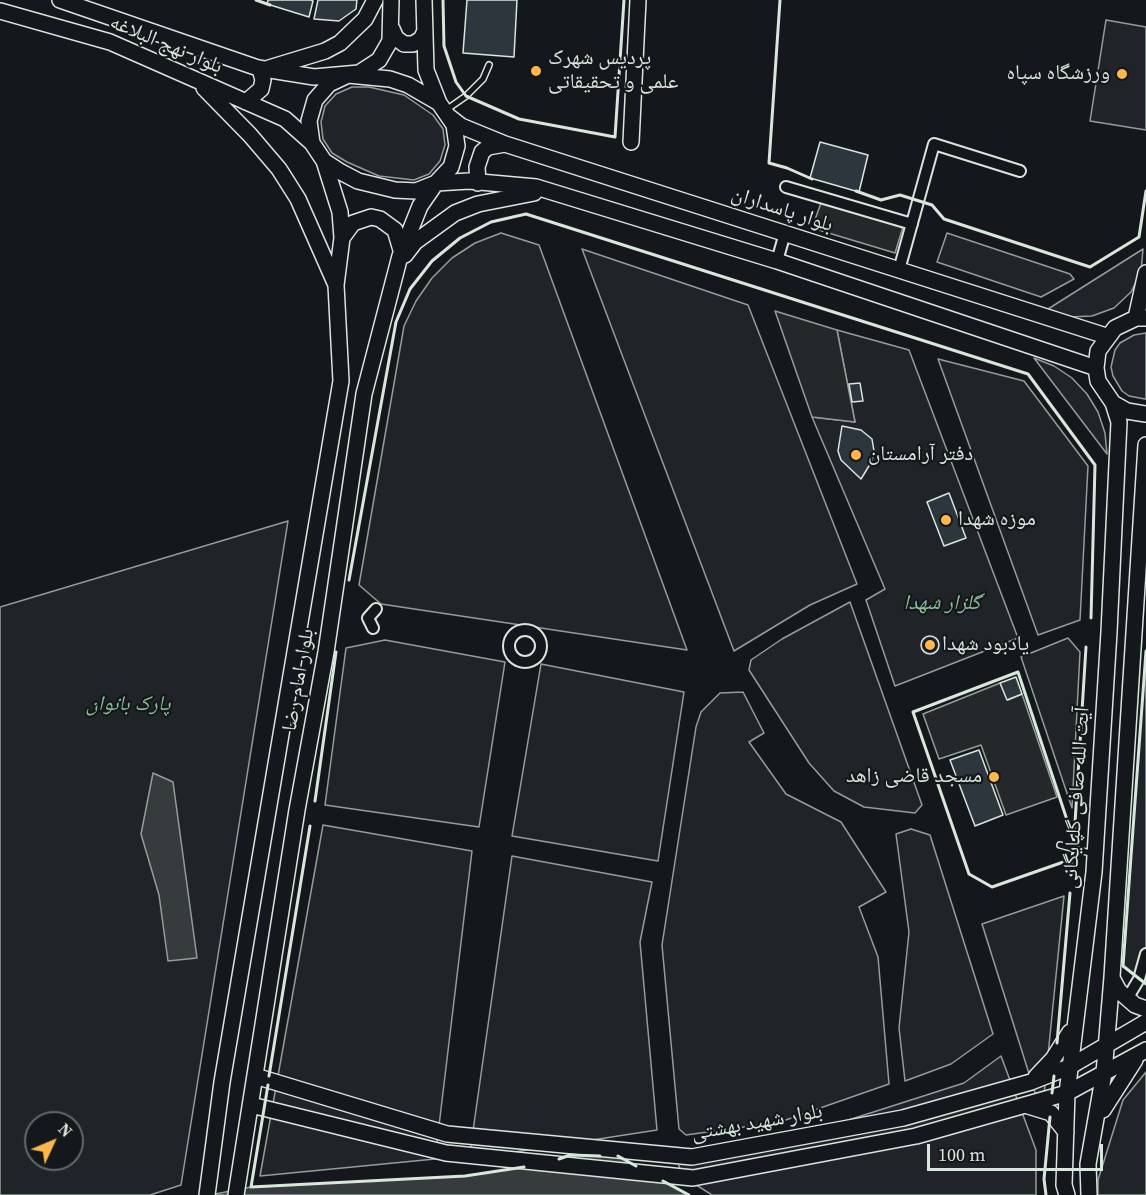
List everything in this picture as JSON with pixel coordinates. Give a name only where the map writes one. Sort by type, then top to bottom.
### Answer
[{"type":"main road","name":"بلوار نهج البلاغه","points":[[60,0],[262,69],[314,77],[348,75]]},
{"type":"main road","points":[[246,102],[261,89],[262,69],[325,51],[340,44],[365,19],[375,0]]},
{"type":"main road","points":[[336,285],[342,238],[334,186],[324,161],[312,143],[309,121],[315,100],[329,84],[348,75],[359,73],[379,60],[386,51],[392,29],[391,0]]},
{"type":"main road","points":[[424,0],[426,70],[444,110],[454,124],[457,146],[451,167],[436,183]]},
{"type":"main road","points":[[631,142],[638,0]]},
{"type":"main road","name":"بلوار نهج البلاغه","points":[[0,10],[110,42],[285,119],[312,143]]},
{"type":"main road","points":[[392,29],[396,38],[404,44],[413,44],[422,39],[424,31]]},
{"type":"main road","points":[[348,75],[390,79],[408,85],[444,110]]},
{"type":"main road","points":[[195,79],[250,135],[279,169],[298,199],[336,285]]},
{"type":"main road","name":"بلوار پاسداران","points":[[444,110],[461,126],[505,144],[1106,336]]},
{"type":"main road","points":[[478,183],[477,167],[482,152],[488,147],[505,144]]},
{"type":"main road","points":[[324,161],[358,181],[376,187],[416,191],[436,183],[536,187],[777,261],[1096,368]]},
{"type":"main road","name":"بلوار امام رضا","points":[[236,1195],[297,810],[326,652],[364,394],[399,260],[420,206],[436,183]]},
{"type":"main road","points":[[399,260],[415,242],[455,213],[478,204],[549,191]]},
{"type":"main road","points":[[342,238],[353,223],[371,217],[380,219],[395,230],[399,238],[399,260]]},
{"type":"main road","points":[[1146,273],[1141,318],[1125,322],[1106,336],[1098,351],[1096,368],[1098,381],[1113,403],[1127,411],[1146,414]]},
{"type":"main road","name":"بلوار امام رضا","points":[[207,1195],[215,1150],[222,1082],[341,381],[336,285]]},
{"type":"main road","name":"آیت الله صافی گلپایگانی","points":[[1067,1195],[1064,1185],[1067,1093],[1095,855],[1118,465],[1119,422],[1113,403]]},
{"type":"main road","points":[[1089,1195],[1088,1164],[1097,1121],[1107,1046],[1146,445]]},
{"type":"main road","points":[[1095,855],[1120,857]]},
{"type":"main road","points":[[1112,977],[1119,992],[1135,1005],[1146,1009]]},
{"type":"main road","name":"بلوار شهید بهشتی","points":[[255,1076],[447,1134],[692,1157],[903,1118],[1030,1082],[1069,1067],[1146,1022]]},
{"type":"main road","points":[[1030,1082],[1053,1059],[1073,1027]]},
{"type":"main road","points":[[1097,1121],[1117,1084],[1142,1053]]},
{"type":"main road","name":"بلوار شهید بهشتی","points":[[251,1105],[446,1153],[693,1178],[915,1136],[1067,1093],[1142,1053]]},
{"type":"main road","points":[[1025,1105],[1051,1113],[1066,1132]]},
{"type":"street","points":[[899,270],[903,242],[912,224],[934,144],[1020,171]]},
{"type":"street","points":[[786,187],[912,224]]},
{"type":"street","points":[[777,261],[785,233]]},
{"type":"street","points":[[373,628],[368,618],[376,609]]},
{"type":"street","points":[[1127,999],[1139,979],[1146,954]]},
{"type":"lane","points":[[444,110],[466,96],[483,79],[489,65]]},
{"type":"lane","points":[[1060,845],[1095,855]]},
{"type":"green space","name":"ورزشگاه سپاه","points":[[1106,20],[1146,27],[1146,130],[1090,121]]},
{"type":"green space","points":[[352,87],[369,87],[404,95],[433,115],[443,129],[445,145],[440,161],[429,174],[414,180],[379,176],[332,153],[323,139],[321,122],[325,106],[336,94]]},
{"type":"green space","points":[[501,233],[539,245],[687,650],[381,604],[359,585],[404,326],[416,301],[432,278],[452,258],[475,243]]},
{"type":"green space","points":[[947,233],[1070,274],[1074,279],[1041,297],[937,262]]},
{"type":"green space","points":[[582,249],[748,305],[857,584],[810,605],[734,651]]},
{"type":"green space","points":[[1143,249],[1141,272],[1131,292],[1114,308],[1092,316],[1069,317],[1048,309]]},
{"type":"green space","name":"گلزار شهدا","points":[[837,330],[909,350],[1018,638],[895,686],[866,600],[885,589],[812,417],[855,422]]},
{"type":"green space","points":[[1146,333],[1145,399],[1129,396],[1122,391],[1113,376],[1111,367],[1115,350],[1120,343],[1134,335]]},
{"type":"green space","points":[[1034,358],[1054,366],[1072,378],[1087,394],[1098,412],[1105,433],[1107,454]]},
{"type":"green space","points":[[938,359],[1024,381],[1088,466],[1080,620],[1038,635]]},
{"type":"green space","name":"پارک بانوان","points":[[288,521],[181,1185],[150,1195],[0,1195],[0,607]]},
{"type":"green space","points":[[850,602],[922,805],[915,813],[864,807],[834,791],[809,763],[749,670],[751,660],[782,639]]},
{"type":"green space","points":[[1068,638],[1080,652],[1072,808],[1021,657]]},
{"type":"green space","points":[[385,640],[505,662],[479,827],[325,805],[346,648]]},
{"type":"green space","points":[[1146,651],[1146,984],[1123,966]]},
{"type":"green space","points":[[541,664],[684,692],[658,861],[512,836]]},
{"type":"green space","points":[[743,692],[764,733],[749,742],[786,794],[841,822],[886,892],[859,907],[878,957],[889,1084],[780,1122],[686,1135],[679,1129],[662,945],[696,727],[701,712],[720,693]]},
{"type":"green space","points":[[323,825],[472,851],[435,1159],[260,1176]]},
{"type":"green space","points":[[911,829],[930,835],[993,1034],[951,1064],[905,1081],[899,1028],[909,932],[896,834]]},
{"type":"green space","points":[[512,856],[652,882],[640,942],[657,1130],[469,1159]]},
{"type":"green space","points":[[1064,896],[1042,1115],[982,924]]},
{"type":"green space","points":[[1001,1056],[1036,1150],[1036,1195],[712,1195],[682,1176],[676,1156],[786,1140],[964,1083]]},
{"type":"green space","points":[[1146,1072],[1146,1195],[1098,1195],[1098,1180],[1123,1100]]},
{"type":"shaded area","points":[[821,203],[903,227],[895,253],[812,228]]},
{"type":"shaded area","points":[[775,311],[837,330],[855,422],[812,417]]},
{"type":"shaded area","points":[[1000,683],[1008,700],[1022,694],[1057,797],[1006,815],[981,745],[939,759],[923,714]]},
{"type":"shaded area","points":[[153,773],[173,782],[197,958],[168,961],[159,895],[141,834]]},
{"type":"shaded area","points":[[570,1155],[618,1156],[689,1195],[210,1195],[251,1187],[465,1176],[543,1164]]},
{"type":"building","points":[[268,0],[313,1],[309,17],[267,4]]},
{"type":"building","points":[[318,0],[357,0],[356,9],[339,21],[314,19]]},
{"type":"building","points":[[467,0],[517,0],[514,57],[463,53]]},
{"type":"building","points":[[820,142],[868,155],[859,192],[810,178]]},
{"type":"building","points":[[860,383],[863,401],[852,402],[849,384]]},
{"type":"building","name":"دفتر آرامستان","points":[[842,426],[861,430],[872,439],[874,451],[872,461],[861,479],[841,460],[838,451]]},
{"type":"building","name":"موزه شهدا","points":[[949,493],[966,538],[944,546],[927,502]]},
{"type":"building","name":"یادبود شهدا","points":[[930,636],[936,639],[939,645],[936,651],[930,654],[924,651],[921,645],[924,639]]},
{"type":"building","points":[[1016,677],[1022,694],[1007,700],[1000,683]]},
{"type":"building","points":[[979,750],[1003,815],[975,826],[950,760]]},
{"type":"wall","points":[[256,0],[270,5]]},
{"type":"wall","points":[[443,0],[444,46],[456,82],[466,96],[519,119],[615,137],[624,0]]},
{"type":"wall","points":[[780,0],[769,163],[812,179]]},
{"type":"wall","points":[[856,191],[881,200],[900,195],[932,205],[944,219],[1090,267],[1139,237],[1146,191]]},
{"type":"wall","points":[[349,580],[396,322],[410,289],[432,261],[460,238],[491,222],[526,214],[1028,374],[1095,465],[1091,618]]},
{"type":"wall","points":[[1074,839],[1086,647]]},
{"type":"wall","points":[[1146,651],[1123,966],[1146,984]]},
{"type":"wall","points":[[315,801],[336,652]]},
{"type":"wall","points":[[1018,672],[1074,841],[1072,859],[992,887],[969,874],[913,712],[1018,672]]},
{"type":"wall","points":[[269,1076],[310,826]]},
{"type":"wall","points":[[1071,875],[1072,857]]},
{"type":"wall","points":[[1057,1043],[1070,893]]},
{"type":"wall","points":[[1052,1093],[1054,1076]]},
{"type":"wall","points":[[268,1085],[251,1187],[465,1176],[524,1167]]},
{"type":"wall","points":[[1046,1195],[1044,1179],[1050,1117]]},
{"type":"wall","points":[[559,1159],[570,1155],[600,1156]]},
{"type":"wall","points":[[618,1156],[636,1166]]},
{"type":"wall","points":[[663,1181],[689,1195]]},
{"type":"place","name":"پردیس شهرک علمی و تحقیقاتی","points":[[536,71]]},
{"type":"place","name":"ورزشگاه سپاه","points":[[1122,74]]},
{"type":"place","name":"دفتر آرامستان","points":[[856,455]]},
{"type":"place","name":"موزه شهدا","points":[[946,520]]},
{"type":"place","name":"یادبود شهدا","points":[[930,645]]},
{"type":"place","name":"مسجد قاضی زاهد","points":[[994,777]]}]
